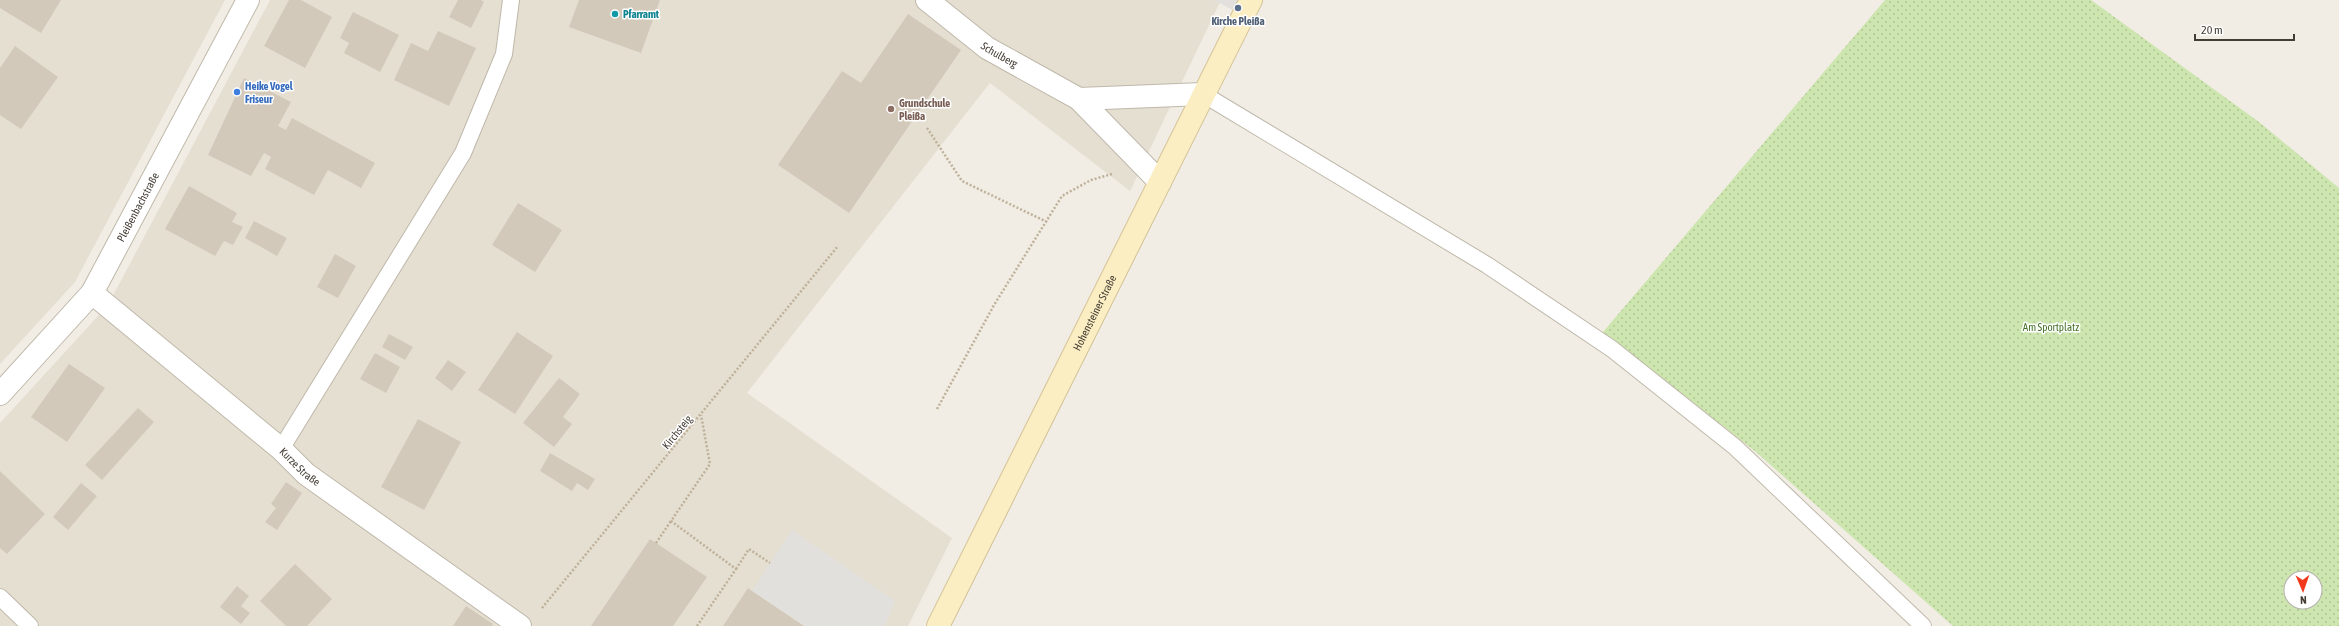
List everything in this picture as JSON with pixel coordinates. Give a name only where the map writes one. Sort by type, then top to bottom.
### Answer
[{"type":"main road","name":"Hohensteiner Straße","points":[[938,626],[1251,0]]},
{"type":"street","name":"Pleißenbachstraße","points":[[0,394],[92,293],[248,0]]},
{"type":"street","name":"Schulberg","points":[[927,0],[987,48],[1080,99],[1160,182]]},
{"type":"street","points":[[1080,99],[1203,94]]},
{"type":"street","name":"Kurze Straße","points":[[92,293],[280,449],[306,474],[520,626]]},
{"type":"lane","points":[[280,449],[463,153],[504,54],[511,0]]},
{"type":"lane","points":[[1203,94],[1487,265],[1612,349],[1735,447],[1923,626]]},
{"type":"lane","points":[[0,597],[30,626]]},
{"type":"path","points":[[927,128],[962,181],[1047,222]]},
{"type":"path","points":[[937,409],[994,305],[1062,196],[1091,180],[1117,173]]},
{"type":"path","name":"Kirchsteig","points":[[538,613],[838,246]]},
{"type":"path","points":[[656,543],[710,464],[701,415]]},
{"type":"path","points":[[671,521],[736,569]]},
{"type":"path","points":[[697,626],[749,548],[770,563]]},
{"type":"shaded area","points":[[0,0],[225,0],[75,282],[0,364]]},
{"type":"shaded area","points":[[270,0],[1221,0],[1130,191],[990,83],[747,393],[952,538],[908,626],[0,626],[0,423],[108,305]]},
{"type":"shaded area","name":"Kirche Pleißa","points":[[1213,0],[1251,0],[1243,15]]},
{"type":"shaded area","points":[[792,530],[895,601],[885,626],[804,626],[752,591]]},
{"type":"green space","name":"Am Sportplatz","points":[[1885,0],[2091,0],[2259,122],[2339,188],[2339,626],[1953,626],[1756,452],[1603,332]]},
{"type":"building","points":[[0,0],[61,0],[41,33],[0,8]]},
{"type":"building","points":[[289,0],[301,0],[332,17],[305,68],[264,46]]},
{"type":"building","points":[[458,0],[481,0],[484,2],[471,28],[449,17]]},
{"type":"building","name":"Pfarramt","points":[[579,0],[660,0],[641,53],[569,27]]},
{"type":"building","points":[[353,12],[399,35],[380,72],[344,53],[349,43],[340,38]]},
{"type":"building","name":"Grundschule Pleißa","points":[[908,14],[961,50],[849,213],[778,165],[842,71],[861,83]]},
{"type":"building","points":[[438,31],[476,48],[449,106],[394,80],[411,43],[428,51]]},
{"type":"building","points":[[15,46],[58,77],[21,129],[0,115],[0,68]]},
{"type":"building","points":[[244,78],[291,102],[278,126],[286,130],[292,118],[375,163],[361,188],[328,170],[314,195],[265,169],[271,157],[264,153],[251,176],[208,155]]},
{"type":"building","points":[[189,186],[237,213],[232,222],[243,227],[233,245],[224,241],[215,256],[165,229]]},
{"type":"building","points":[[518,203],[562,230],[535,272],[492,245]]},
{"type":"building","points":[[254,221],[287,238],[277,256],[245,238]]},
{"type":"building","points":[[335,254],[356,266],[338,298],[317,287]]},
{"type":"building","points":[[517,332],[553,356],[515,414],[478,390]]},
{"type":"building","points":[[389,334],[413,347],[405,360],[382,347]]},
{"type":"building","points":[[375,353],[400,367],[386,393],[360,379]]},
{"type":"building","points":[[448,360],[466,372],[452,391],[435,378]]},
{"type":"building","points":[[69,364],[105,388],[67,442],[31,417]]},
{"type":"building","points":[[559,378],[580,394],[563,417],[572,424],[554,447],[523,423]]},
{"type":"building","points":[[138,408],[154,422],[102,480],[85,465]]},
{"type":"building","points":[[418,419],[461,442],[424,510],[381,487]]},
{"type":"building","points":[[550,453],[595,479],[588,490],[577,483],[572,491],[540,471]]},
{"type":"building","points":[[0,471],[45,514],[7,554],[0,548]]},
{"type":"building","points":[[286,482],[302,493],[277,530],[265,522],[276,508],[271,504]]},
{"type":"building","points":[[81,483],[97,496],[68,530],[53,517]]},
{"type":"building","points":[[650,539],[707,577],[673,626],[591,626]]},
{"type":"building","points":[[295,564],[332,599],[307,626],[286,626],[260,601]]},
{"type":"building","points":[[237,586],[249,596],[241,606],[250,613],[241,624],[220,607]]},
{"type":"building","points":[[748,588],[752,591],[804,626],[723,626]]},
{"type":"building","points":[[466,606],[493,624],[492,626],[453,626]]},
{"type":"place","name":"Kirche Pleißa","points":[[1238,8]]},
{"type":"place","name":"Pfarramt","points":[[615,14]]},
{"type":"place","name":"Heike Vogel Friseur","points":[[237,92]]},
{"type":"place","name":"Grundschule Pleißa","points":[[891,109]]}]
